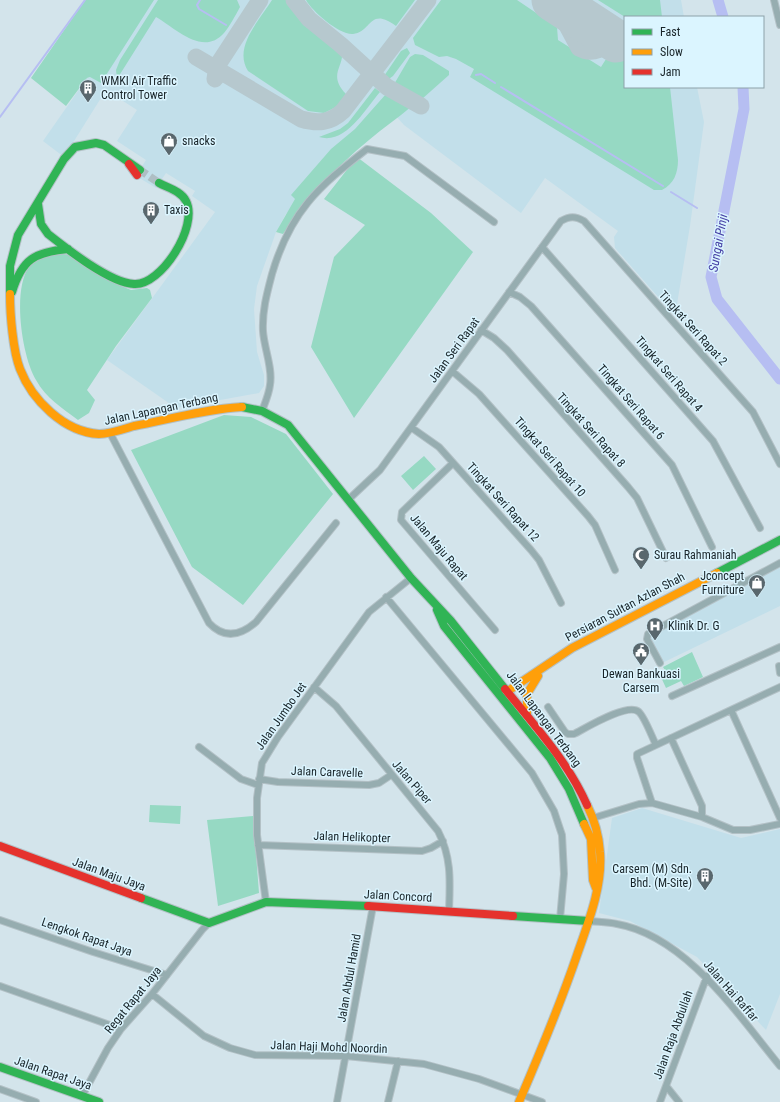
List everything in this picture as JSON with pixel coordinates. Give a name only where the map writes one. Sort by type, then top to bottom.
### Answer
[{"type":"street","points":[[774,0],[780,26]]},
{"type":"street","name":"Jalan Lapangan Terbang","points":[[139,173],[126,160],[100,144],[84,144],[75,147],[64,159],[18,235],[14,249],[9,281],[13,331],[20,369],[33,393],[54,416],[63,423],[99,434],[110,433],[220,408],[246,408],[262,411],[288,425],[411,578],[435,606],[451,621],[548,742],[578,786],[593,818],[600,852],[598,881],[589,921],[555,1018],[521,1098]]},
{"type":"street","points":[[262,411],[271,384],[263,331],[263,310],[276,262],[285,238],[296,219],[312,196],[329,179],[367,149],[405,156],[494,222]]},
{"type":"street","points":[[38,204],[39,219],[44,229],[68,249],[124,283],[135,284],[150,280],[162,271],[186,230],[189,221],[189,208],[181,195],[160,186]]},
{"type":"street","name":"Jalan Seri Rapat","points":[[348,499],[380,470],[561,221],[568,217],[575,217]]},
{"type":"street","name":"Tingkat Seri Rapat 2","points":[[575,217],[584,221],[753,412],[780,464]]},
{"type":"street","name":"Tingkat Seri Rapat 4","points":[[542,247],[713,441],[760,528]]},
{"type":"street","name":"Jalan Lapangan Terbang","points":[[10,299],[16,277],[31,257],[48,250],[68,249]]},
{"type":"street","name":"Tingkat Seri Rapat 6","points":[[509,292],[520,297],[531,306],[672,465],[712,547]]},
{"type":"street","name":"Tingkat Seri Rapat 8","points":[[481,330],[494,338],[507,350],[637,498],[666,558]]},
{"type":"street","name":"Tingkat Seri Rapat 10","points":[[452,371],[485,400],[588,516],[595,525],[615,570]]},
{"type":"street","name":"Tingkat Seri Rapat 12","points":[[412,428],[439,447],[536,555],[561,603]]},
{"type":"street","points":[[110,433],[209,623],[215,629],[225,634],[237,634],[247,630],[256,622],[336,522]]},
{"type":"street","name":"Jalan Maju Rapat","points":[[453,463],[402,512],[401,520],[495,630]]},
{"type":"street","name":"Persiaran Sultan Azlan Shah","points":[[508,694],[525,680],[572,648],[780,540]]},
{"type":"street","name":"Persiaran Sultan Azlan Shah","points":[[508,694],[573,652],[780,544]]},
{"type":"street","points":[[660,663],[647,639],[648,634],[780,563]]},
{"type":"street","name":"Jalan Jumbo Jet","points":[[266,902],[258,845],[257,819],[258,782],[262,763],[266,755],[314,687],[369,612],[411,578]]},
{"type":"street","points":[[386,597],[532,773],[554,811],[562,835],[564,874],[560,919]]},
{"type":"street","name":"Jalan Lapangan Terbang","points":[[435,606],[444,626],[550,758],[569,789],[591,839],[593,880],[596,888]]},
{"type":"street","points":[[461,646],[497,688],[508,694],[535,739]]},
{"type":"street","points":[[672,696],[780,647]]},
{"type":"street","points":[[779,666],[780,673]]},
{"type":"street","points":[[493,674],[501,681],[509,685],[525,680]]},
{"type":"street","points":[[527,715],[525,697],[529,687],[538,676]]},
{"type":"street","name":"Jalan Piper","points":[[314,687],[336,706],[391,775],[432,821],[443,841],[450,874],[449,911]]},
{"type":"street","points":[[652,803],[637,758],[640,752],[780,687]]},
{"type":"street","points":[[548,707],[565,732],[568,734],[574,734],[622,710],[634,709],[641,714],[656,745]]},
{"type":"street","points":[[731,710],[780,818]]},
{"type":"street","points":[[671,738],[702,806],[702,817]]},
{"type":"street","name":"Jalan Caravelle","points":[[200,747],[242,779],[258,782],[369,785],[379,783],[391,775]]},
{"type":"street","points":[[578,808],[587,816],[593,818],[639,804],[652,803],[702,817],[733,830],[750,830],[780,824]]},
{"type":"street","points":[[591,839],[590,827],[593,818]]},
{"type":"street","name":"Jalan Helikopter","points":[[258,845],[422,851],[443,841]]},
{"type":"street","name":"Jalan Maju Jaya","points":[[0,846],[209,924]]},
{"type":"street","name":"Jalan Concord","points":[[209,924],[254,905],[266,902],[373,906],[589,921]]},
{"type":"street","name":"Jalan Abdul Hamid","points":[[337,1102],[373,906]]},
{"type":"street","name":"Lengkok Rapat Jaya","points":[[0,920],[93,952],[167,975]]},
{"type":"street","name":"Jalan Hai Raffar","points":[[589,921],[618,924],[641,932],[670,948],[707,976],[780,1066]]},
{"type":"street","name":"Regat Rapat Jaya","points":[[82,1096],[108,1048],[122,1029],[152,994],[202,930],[209,924]]},
{"type":"street","name":"Jalan Raja Abdullah","points":[[660,1102],[667,1087],[707,976]]},
{"type":"street","points":[[0,986],[122,1029]]},
{"type":"street","name":"Jalan Haji Mohd Noordin","points":[[152,994],[204,1036],[230,1048],[255,1055],[346,1056],[424,1064],[453,1071],[521,1098],[542,1102]]},
{"type":"street","points":[[388,1102],[398,1061]]},
{"type":"street","name":"Jalan Rapat Jaya","points":[[0,1067],[99,1102]]},
{"type":"street","points":[[667,1087],[679,1102]]},
{"type":"street","points":[[0,1089],[36,1102]]},
{"type":"shaded area","points":[[149,0],[681,0],[684,16],[624,16],[624,88],[697,88],[704,122],[690,226],[675,316],[615,248],[614,237],[618,231],[545,178],[521,213],[404,125],[394,114],[286,214],[276,232],[257,286],[254,309],[257,352],[264,375],[264,386],[259,393],[176,408],[107,360],[215,212],[192,196],[195,191],[166,173],[156,188],[136,176],[146,160],[117,141],[137,110],[106,90],[64,157],[43,141],[87,78],[90,77]]},
{"type":"shaded area","points":[[780,566],[780,606],[660,664],[645,634]]},
{"type":"shaded area","name":"Carsem (M) Sdn. Bhd. (M-Site)","points":[[642,808],[741,838],[780,829],[780,994],[766,1030],[697,957],[630,921],[599,913],[612,818]]},
{"type":"green space","points":[[85,0],[154,0],[101,83],[90,77],[87,78],[66,106],[31,78]]},
{"type":"green space","points":[[158,0],[237,0],[240,7],[224,33],[216,40],[207,42],[189,38],[156,17],[117,79],[116,70],[120,60]]},
{"type":"green space","points":[[272,0],[287,0],[298,18],[341,48],[342,60],[337,75],[340,87],[346,94],[338,106],[324,113],[308,111],[248,71],[244,62],[246,44],[255,25]]},
{"type":"green space","points":[[306,0],[415,0],[396,26],[387,21],[376,19],[364,29],[353,34],[341,31],[326,22]]},
{"type":"green space","points":[[441,0],[517,0],[557,27],[558,40],[601,67],[624,31],[624,88],[670,88],[678,160],[674,178],[670,185],[666,188],[662,190],[654,190],[470,77],[474,69],[456,59],[447,56],[439,57],[415,45],[413,38]]},
{"type":"green space","points":[[598,0],[660,0],[662,16],[624,16]]},
{"type":"green space","points":[[407,48],[410,53],[393,76],[386,81],[382,79],[401,51]]},
{"type":"green space","points":[[415,54],[423,55],[449,71],[449,75],[422,99],[393,86],[410,57]]},
{"type":"green space","points":[[375,88],[380,92],[361,116],[346,131],[338,136],[329,138],[319,137],[340,129],[348,123]]},
{"type":"green space","points":[[389,93],[412,106],[345,161],[312,196],[283,234],[276,232],[295,199],[291,195],[331,149],[355,129],[386,94]]},
{"type":"green space","points":[[357,157],[431,213],[473,252],[354,418],[311,347],[334,257],[365,225],[324,199]]},
{"type":"green space","points":[[55,253],[71,255],[114,283],[131,290],[147,288],[150,290],[152,298],[116,346],[87,390],[95,400],[89,413],[78,420],[55,402],[40,386],[31,369],[23,340],[20,307],[24,278],[29,267],[34,261]]},
{"type":"green space","points":[[224,415],[251,417],[286,434],[333,494],[243,605],[192,567],[131,450]]},
{"type":"green space","points":[[424,456],[436,469],[413,490],[401,476]]},
{"type":"green space","points":[[692,652],[703,677],[684,686],[681,681],[666,688],[660,675],[666,672],[663,667]]},
{"type":"green space","points":[[150,805],[181,806],[180,824],[149,822]]},
{"type":"green space","points":[[253,816],[259,893],[218,906],[207,820]]},
{"type":"waterway","points":[[0,117],[85,0]]},
{"type":"waterway","points":[[200,0],[197,5],[199,9],[226,25]]},
{"type":"waterway","name":"Sungai Pinji","points":[[718,0],[723,16]]},
{"type":"waterway","points":[[476,75],[481,74],[495,83]]},
{"type":"waterway","points":[[501,87],[663,186]]},
{"type":"waterway","name":"Sungai Pinji","points":[[743,88],[744,109],[711,277],[717,299],[780,379]]},
{"type":"waterway","points":[[671,192],[697,208]]},
{"type":"taxiway","points":[[215,79],[217,66],[260,0]]},
{"type":"taxiway","points":[[294,0],[309,19],[341,45],[387,87],[421,106]]},
{"type":"taxiway","points":[[196,57],[301,119],[313,122],[324,121],[333,118],[343,111],[428,0]]},
{"type":"taxiway","points":[[548,0],[564,20],[579,48],[589,51],[602,48],[610,35],[608,24],[605,20],[557,0]]},
{"type":"runway","points":[[553,0],[616,41]]},
{"type":"tunnel","points":[[140,170],[159,183]]},
{"type":"traffic: fast","points":[[10,294],[10,266],[18,235],[64,159],[75,147],[96,143],[104,145],[140,170]]},
{"type":"traffic: fast","points":[[38,204],[41,224],[48,234],[101,272],[113,278],[134,284],[145,282],[166,265],[175,253],[187,225],[189,212],[186,201],[178,192],[159,183]]},
{"type":"traffic: fast","points":[[12,292],[20,272],[31,259],[47,252],[68,249]]},
{"type":"traffic: fast","points":[[242,407],[262,411],[288,425],[411,578],[451,621],[505,689]]},
{"type":"traffic: fast","points":[[717,573],[780,540]]},
{"type":"traffic: fast","points":[[437,610],[444,626],[550,758],[569,789],[584,824]]},
{"type":"traffic: fast","points":[[141,898],[209,923],[266,902],[368,906]]},
{"type":"traffic: fast","points":[[513,916],[589,921]]},
{"type":"traffic: fast","points":[[0,1067],[99,1102]]},
{"type":"traffic: slow","points":[[10,294],[11,322],[15,352],[25,381],[41,403],[62,421],[74,427],[86,432],[103,434],[188,415],[242,407]]},
{"type":"traffic: slow","points":[[508,691],[572,648],[717,573]]},
{"type":"traffic: slow","points":[[527,715],[527,694],[538,676]]},
{"type":"traffic: slow","points":[[519,1102],[564,992],[590,917],[597,891],[600,865],[599,840],[587,805]]},
{"type":"traffic: slow","points":[[584,824],[591,839],[593,880],[596,888]]},
{"type":"traffic: jam","points":[[129,164],[137,175]]},
{"type":"traffic: jam","points":[[505,689],[561,759],[587,805]]},
{"type":"traffic: jam","points":[[0,846],[141,898]]},
{"type":"traffic: jam","points":[[368,906],[513,916]]},
{"type":"place","name":"WMKI Air Traffic Control Tower","points":[[88,103]]},
{"type":"place","name":"snacks","points":[[169,156]]},
{"type":"place","name":"Taxis","points":[[151,225]]},
{"type":"place","name":"Surau Rahmaniah","points":[[641,570]]},
{"type":"place","name":"Jconcept Furniture","points":[[757,598]]},
{"type":"place","name":"Klinik Dr. G","points":[[655,641]]},
{"type":"place","name":"Dewan Bankuasi Carsem","points":[[641,666]]},
{"type":"place","name":"Carsem (M) Sdn. Bhd. (M-Site)","points":[[705,891]]}]
